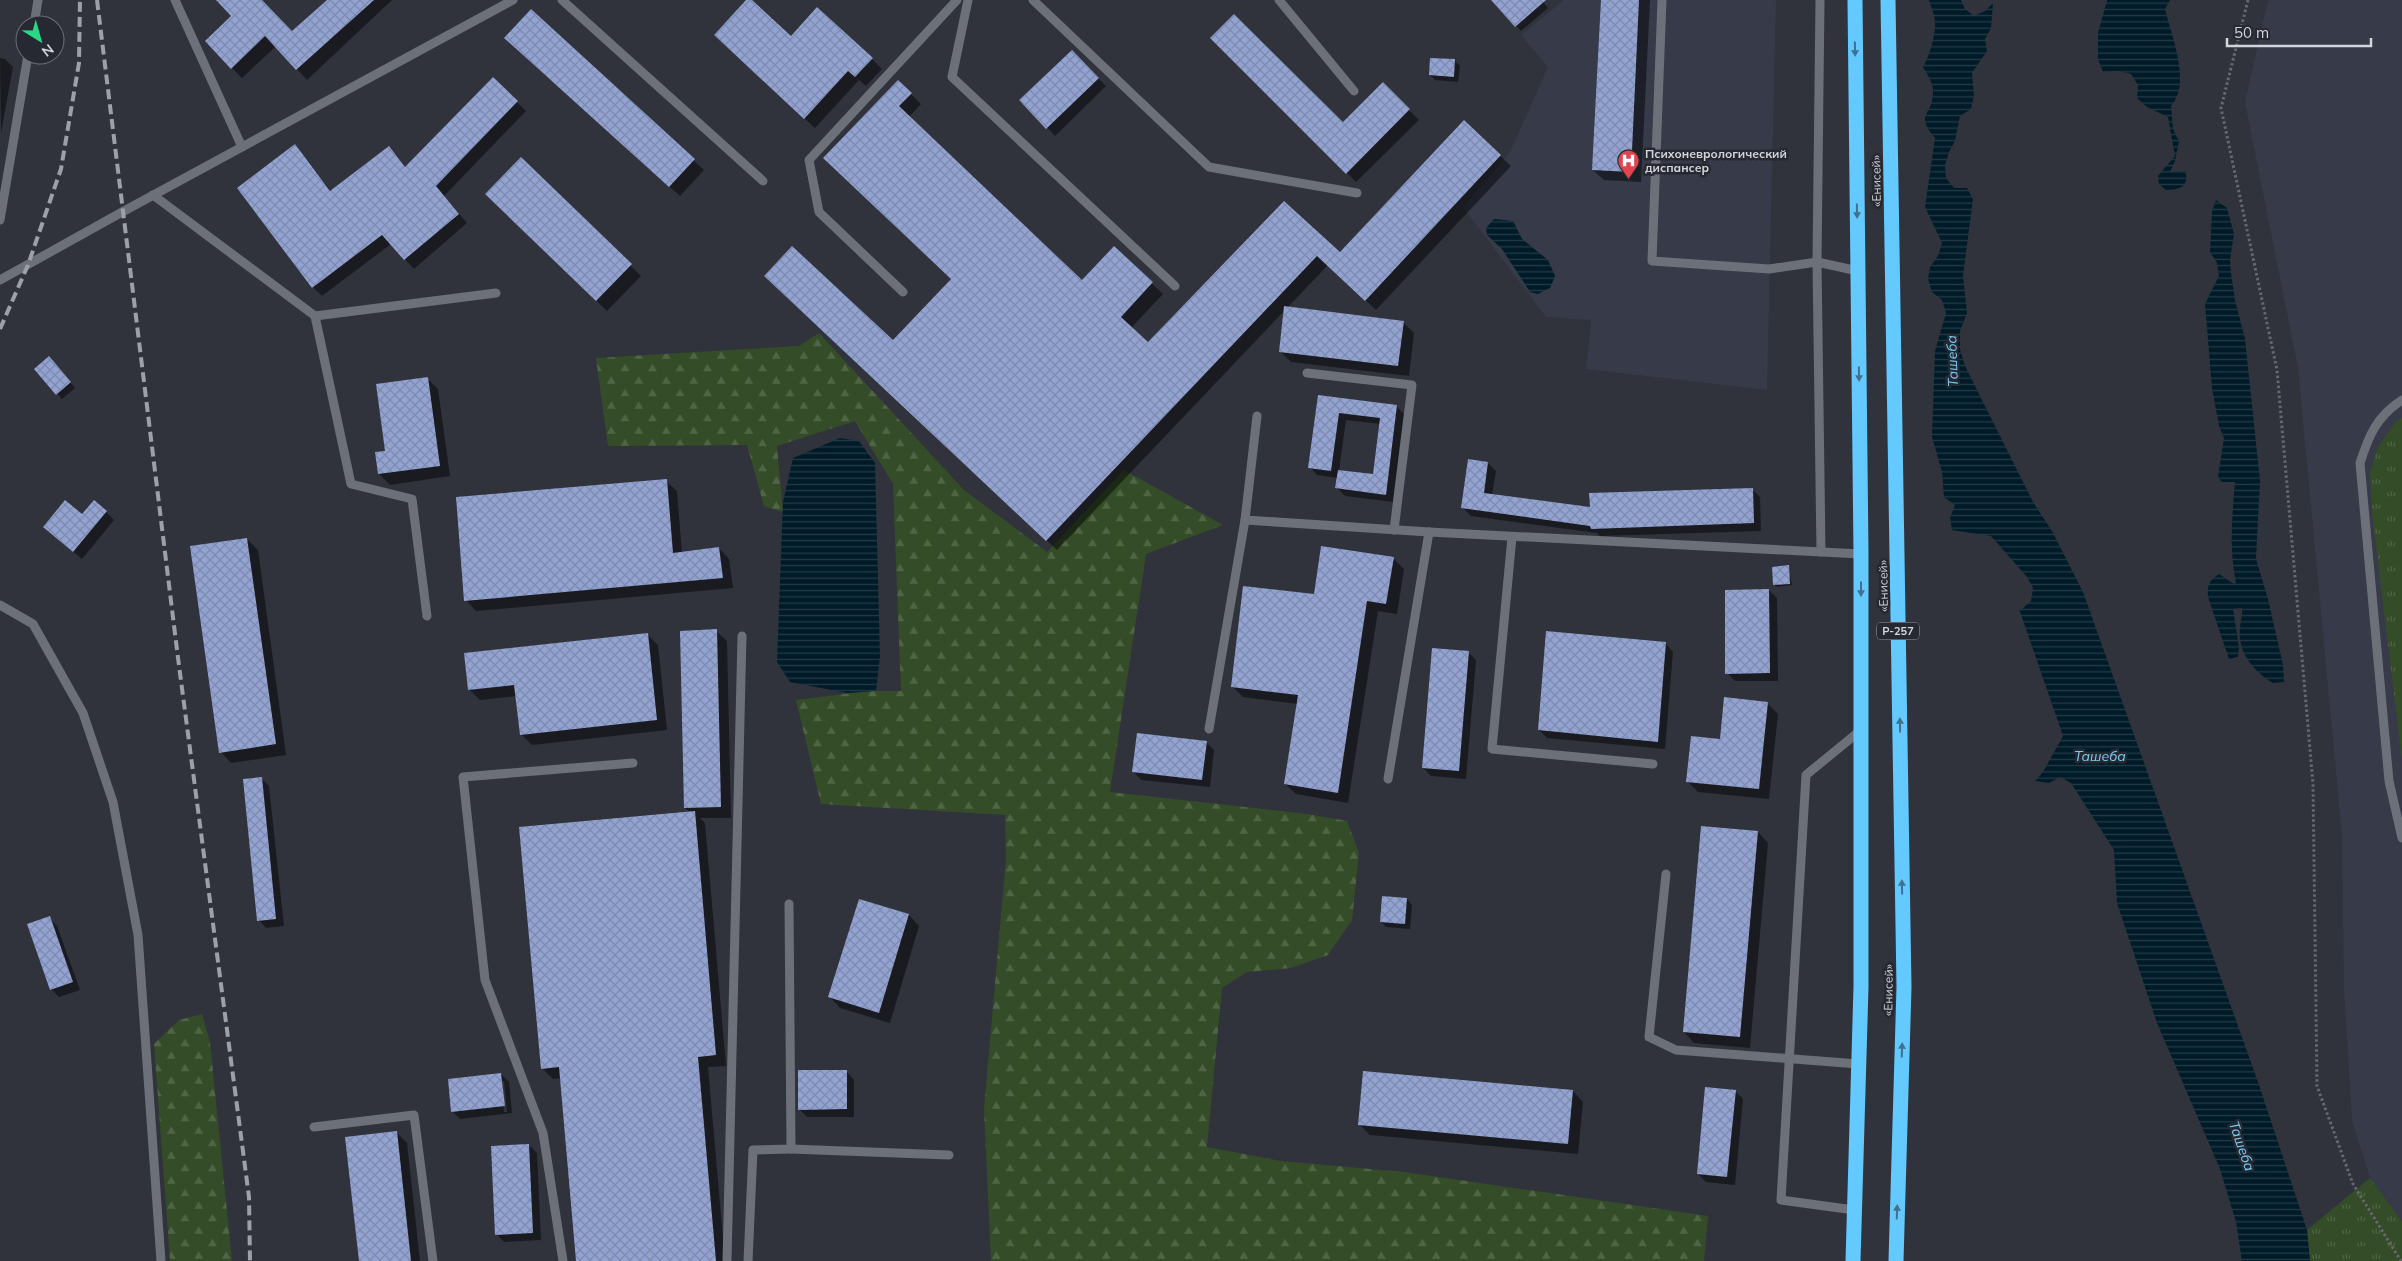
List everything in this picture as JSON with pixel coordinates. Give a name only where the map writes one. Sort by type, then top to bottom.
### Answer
[{"type":"highway","name":"«Енисей»","points":[[1853,1261],[1858,1064],[1861,730],[1855,0]]},
{"type":"highway","name":"«Енисей»","points":[[1888,0],[1904,987],[1896,1261]]},
{"type":"lane","points":[[36,15],[38,0]]},
{"type":"lane","points":[[175,0],[242,147]]},
{"type":"lane","points":[[0,280],[512,0]]},
{"type":"lane","points":[[562,0],[762,181]]},
{"type":"lane","points":[[903,292],[819,212],[809,160],[957,0]]},
{"type":"lane","points":[[968,0],[952,77],[1175,286]]},
{"type":"lane","points":[[1033,0],[1209,167],[1358,193]]},
{"type":"lane","points":[[1279,0],[1354,91]]},
{"type":"lane","points":[[1662,0],[1652,261],[1769,269],[1817,262],[1858,271]]},
{"type":"lane","points":[[1820,0],[1817,262],[1821,552]]},
{"type":"lane","points":[[0,220],[26,65]]},
{"type":"lane","points":[[153,196],[314,316],[351,484],[412,499],[427,616]]},
{"type":"lane","points":[[314,316],[496,293]]},
{"type":"lane","points":[[1307,373],[1412,385],[1394,530]]},
{"type":"lane","points":[[2402,400],[2388,409],[2369,435],[2360,463],[2390,782],[2402,838]]},
{"type":"lane","points":[[1209,729],[1245,520],[1257,416]]},
{"type":"lane","points":[[1245,520],[1512,537],[1861,554]]},
{"type":"lane","points":[[1388,778],[1430,532]]},
{"type":"lane","points":[[1512,537],[1492,749],[1654,764]]},
{"type":"lane","points":[[0,605],[32,624],[83,714],[113,802],[138,935],[161,1261]]},
{"type":"lane","points":[[727,1261],[742,636]]},
{"type":"lane","points":[[1854,1210],[1781,1200],[1806,775],[1861,730]]},
{"type":"lane","points":[[563,1261],[543,1133],[485,980],[463,777],[633,763]]},
{"type":"lane","points":[[1666,874],[1649,1037],[1676,1050],[1858,1064]]},
{"type":"lane","points":[[788,904],[791,1149]]},
{"type":"lane","points":[[314,1127],[414,1115],[433,1261]]},
{"type":"lane","points":[[748,1261],[753,1150],[791,1149],[949,1155]]},
{"type":"path","points":[[2248,0],[2221,108],[2277,370],[2313,784],[2317,1086],[2353,1184],[2402,1261]]},
{"type":"shaded area","name":"Психоневрологический диспансер","points":[[1564,0],[1776,0],[1767,390],[1586,369],[1591,320],[1546,317],[1463,207],[1510,152],[1548,67],[1521,35]]},
{"type":"shaded area","points":[[2268,0],[2402,0],[2402,1221],[2370,1178],[2352,1121],[2344,992],[2342,836],[2298,368],[2245,102]]},
{"type":"green space","points":[[819,333],[964,490],[1047,552],[1124,470],[1223,525],[1146,554],[1110,792],[1307,814],[1347,821],[1359,853],[1352,920],[1328,955],[1291,968],[1247,972],[1222,988],[1207,1147],[1281,1161],[1404,1172],[1708,1216],[1704,1261],[991,1261],[984,1109],[1006,858],[1005,815],[821,804],[796,700],[868,691],[901,691],[893,484],[855,421],[777,446],[783,512],[764,506],[747,445],[608,446],[596,358],[799,346]]},
{"type":"green space","points":[[2402,418],[2402,760],[2372,513],[2370,471],[2378,447],[2396,421]]},
{"type":"green space","points":[[202,1014],[210,1042],[232,1261],[170,1261],[154,1044],[179,1020]]},
{"type":"green space","points":[[2370,1178],[2402,1221],[2402,1261],[2310,1261],[2307,1230]]},
{"type":"water","name":"Ташеба","points":[[1929,0],[1961,0],[1965,9],[1974,16],[1985,11],[1993,3],[1991,28],[1985,39],[1987,51],[1972,73],[1974,95],[1971,109],[1960,116],[1955,141],[1945,165],[1946,178],[1954,188],[1967,188],[1973,199],[1963,276],[1967,313],[1960,331],[1960,349],[1965,366],[2033,502],[2052,531],[2083,592],[2258,1082],[2307,1230],[2310,1261],[2242,1261],[2236,1222],[2220,1169],[2157,1023],[2117,903],[2114,850],[2071,783],[2060,777],[2049,783],[2035,781],[2043,772],[2063,736],[2019,609],[2022,609],[2031,601],[2033,588],[2027,577],[1991,536],[1952,530],[1950,517],[1955,505],[1944,497],[1942,472],[1932,437],[1935,351],[1946,313],[1942,300],[1932,292],[1928,279],[1930,267],[1938,256],[1942,243],[1925,207],[1935,138],[1929,130],[1925,119],[1933,92],[1931,82],[1923,67],[1931,49],[1935,27],[1934,14]]},
{"type":"water","points":[[2107,0],[2170,0],[2165,9],[2178,59],[2180,85],[2177,97],[2171,106],[2173,129],[2179,141],[2175,161],[2170,172],[2185,171],[2185,184],[2179,188],[2166,190],[2159,184],[2158,176],[2175,156],[2168,117],[2147,107],[2137,98],[2138,85],[2131,74],[2118,71],[2103,72],[2098,59],[2098,33]]},
{"type":"water","points":[[2216,200],[2227,208],[2234,234],[2230,260],[2231,273],[2235,300],[2245,339],[2260,481],[2256,559],[2268,599],[2283,665],[2284,682],[2273,683],[2259,673],[2244,653],[2240,637],[2242,608],[2233,609],[2239,648],[2238,657],[2229,659],[2208,597],[2209,584],[2219,574],[2234,584],[2236,583],[2232,545],[2235,482],[2222,482],[2218,477],[2224,438],[2219,426],[2212,388],[2205,304],[2219,276],[2217,263],[2210,252],[2212,212]]},
{"type":"water","points":[[1494,219],[1513,221],[1522,239],[1548,260],[1555,276],[1550,288],[1538,294],[1530,292],[1502,249],[1487,235],[1486,228]]},
{"type":"water","points":[[840,438],[859,441],[875,463],[880,657],[876,691],[847,693],[790,682],[777,662],[783,502],[793,458]]},
{"type":"building","points":[[216,0],[262,0],[292,31],[327,0],[374,0],[296,70],[265,36],[231,69],[205,41],[231,16]]},
{"type":"building","points":[[746,0],[752,0],[791,36],[817,7],[873,58],[855,77],[848,71],[804,119],[714,35]]},
{"type":"building","points":[[1491,0],[1546,0],[1515,27]]},
{"type":"building","name":"Психоневрологический диспансер","points":[[1601,0],[1639,0],[1631,172],[1592,170]]},
{"type":"building","points":[[531,9],[695,159],[669,187],[504,38]]},
{"type":"building","points":[[1234,14],[1343,122],[1383,82],[1410,109],[1346,174],[1210,38]]},
{"type":"building","points":[[1072,50],[1099,78],[1046,129],[1019,100]]},
{"type":"building","points":[[1430,58],[1455,59],[1454,77],[1429,75]]},
{"type":"building","points":[[493,77],[518,101],[436,186],[459,214],[404,260],[382,235],[312,288],[237,188],[295,144],[330,191],[389,146],[405,167]]},
{"type":"building","points":[[898,80],[912,93],[899,106],[1082,280],[1114,246],[1153,282],[1121,317],[1148,342],[1284,201],[1340,252],[1464,120],[1501,155],[1365,301],[1317,256],[1046,541],[764,276],[792,246],[893,340],[951,279],[823,158]]},
{"type":"building","points":[[521,157],[632,264],[596,301],[485,194]]},
{"type":"building","points":[[1284,306],[1404,321],[1398,366],[1279,352]]},
{"type":"building","points":[[49,356],[71,382],[56,395],[34,369]]},
{"type":"building","points":[[428,377],[440,466],[378,474],[375,452],[385,451],[376,384]]},
{"type":"building","points":[[1318,395],[1397,405],[1386,495],[1335,488],[1338,470],[1373,474],[1380,418],[1339,413],[1331,471],[1308,468]]},
{"type":"building","points":[[1468,459],[1488,462],[1484,493],[1590,507],[1589,493],[1753,488],[1754,523],[1591,529],[1590,526],[1461,508]]},
{"type":"building","points":[[667,479],[673,553],[719,547],[723,578],[464,601],[456,497]]},
{"type":"building","points":[[65,500],[82,514],[94,500],[107,511],[73,552],[43,527]]},
{"type":"building","points":[[247,538],[276,744],[219,753],[190,546]]},
{"type":"building","points":[[1321,546],[1394,557],[1386,604],[1367,601],[1338,793],[1284,784],[1298,695],[1231,687],[1243,586],[1314,594]]},
{"type":"building","points":[[1789,565],[1790,584],[1773,585],[1772,567]]},
{"type":"building","points":[[1769,589],[1770,673],[1725,674],[1725,590]]},
{"type":"building","points":[[717,629],[721,807],[684,808],[680,631]]},
{"type":"building","points":[[1546,631],[1666,642],[1658,742],[1538,730]]},
{"type":"building","points":[[648,633],[657,720],[520,735],[514,685],[468,690],[464,653]]},
{"type":"building","points":[[1432,648],[1469,651],[1459,771],[1422,768]]},
{"type":"building","points":[[1724,697],[1768,702],[1759,789],[1686,782],[1691,736],[1720,739]]},
{"type":"building","points":[[1137,733],[1207,741],[1202,780],[1132,772]]},
{"type":"building","points":[[262,777],[276,919],[257,921],[243,779]]},
{"type":"building","points":[[695,811],[716,1055],[698,1057],[716,1261],[576,1261],[559,1067],[541,1069],[519,827]]},
{"type":"building","points":[[1701,826],[1758,831],[1740,1037],[1683,1032]]},
{"type":"building","points":[[1382,896],[1407,898],[1405,924],[1380,922]]},
{"type":"building","points":[[859,899],[909,914],[879,1013],[828,997]]},
{"type":"building","points":[[50,916],[73,982],[50,990],[27,924]]},
{"type":"building","points":[[798,1070],[847,1070],[847,1109],[798,1110]]},
{"type":"building","points":[[1363,1071],[1573,1090],[1568,1144],[1358,1125]]},
{"type":"building","points":[[501,1073],[505,1106],[451,1112],[448,1079]]},
{"type":"building","points":[[1705,1087],[1736,1090],[1727,1177],[1697,1174]]},
{"type":"building","points":[[397,1131],[411,1261],[359,1261],[345,1137]]},
{"type":"building","points":[[529,1144],[533,1233],[495,1235],[491,1146]]},
{"type":"railway","points":[[0,329],[28,265],[61,169],[79,63],[80,0]]},
{"type":"railway","points":[[97,0],[178,658],[249,1197],[250,1261]]},
{"type":"place","name":"Психоневрологический диспансер","points":[[1629,179]]}]
